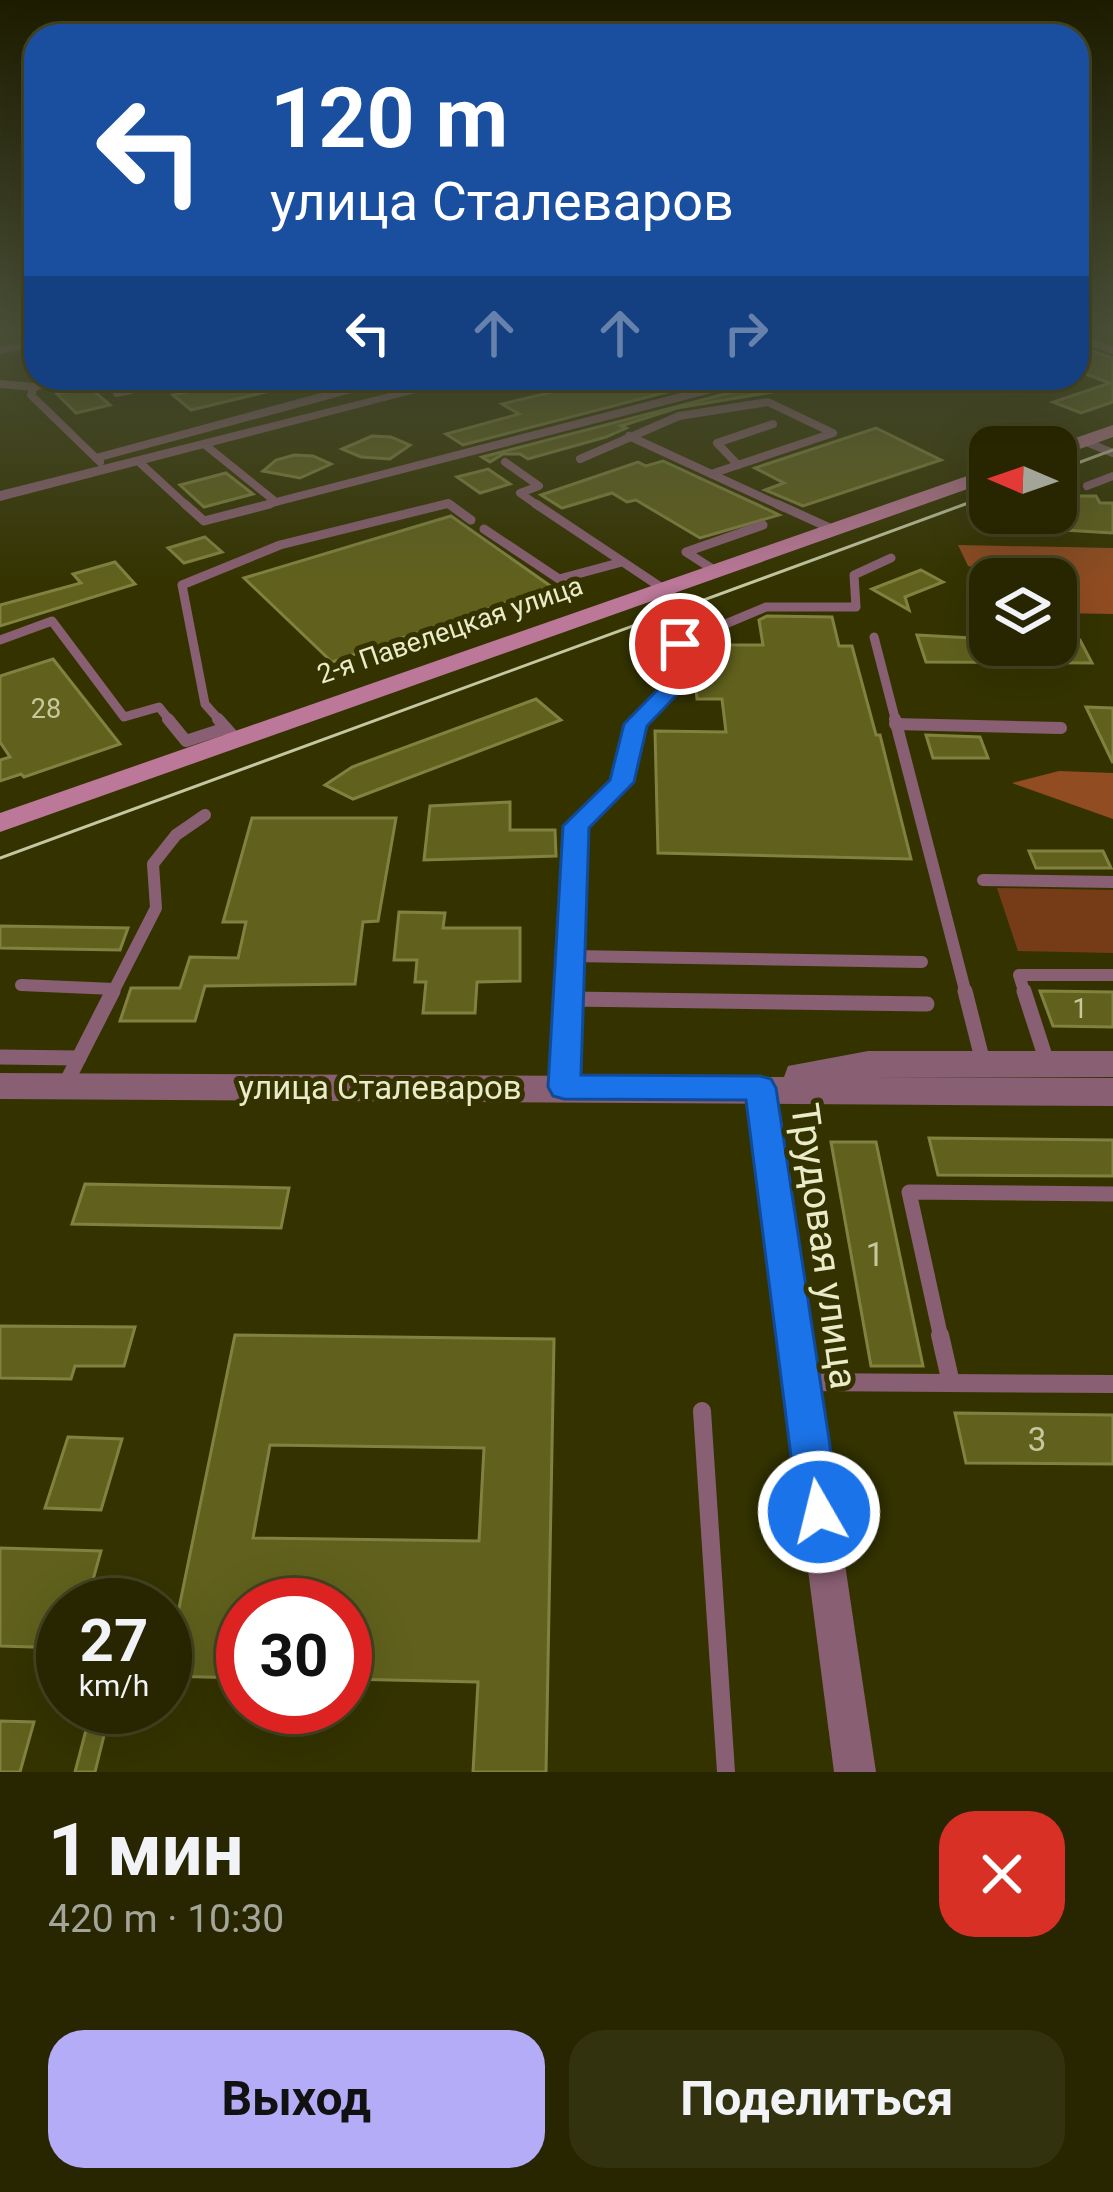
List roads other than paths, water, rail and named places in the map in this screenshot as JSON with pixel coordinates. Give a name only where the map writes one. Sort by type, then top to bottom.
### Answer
[{"type":"main road","points":[[1077,444],[1113,431]]},
{"type":"main road","name":"2-я Павелецкая улица","points":[[0,823],[230,732],[969,481]]},
{"type":"street","points":[[0,496],[102,463],[138,461],[308,418]]},
{"type":"street","name":"улица Сталеваров","points":[[760,1088],[812,1071],[868,1064],[1113,1064]]},
{"type":"street","name":"улица Сталеваров","points":[[0,1086],[72,1072],[564,1087],[1113,1092]]},
{"type":"street","name":"Трудовая улица","points":[[760,1088],[856,1772]]},
{"type":"lane","points":[[55,418],[102,463],[251,418]]},
{"type":"lane","points":[[138,461],[204,520],[601,418]]},
{"type":"lane","points":[[580,459],[675,418]]},
{"type":"lane","points":[[711,474],[833,433],[801,418]]},
{"type":"lane","points":[[738,465],[717,443],[773,424]]},
{"type":"lane","points":[[629,436],[832,529]]},
{"type":"lane","points":[[1084,441],[1113,453]]},
{"type":"lane","points":[[204,444],[276,502]]},
{"type":"lane","points":[[505,462],[539,486],[520,493],[662,588]]},
{"type":"lane","points":[[1087,486],[1113,476]]},
{"type":"lane","points":[[230,732],[205,704],[182,585],[280,545],[448,503],[471,520]]},
{"type":"lane","points":[[714,570],[686,552],[763,525]]},
{"type":"lane","points":[[484,529],[559,579],[622,562]]},
{"type":"lane","points":[[564,1087],[576,826],[622,782],[636,724],[678,681],[680,644],[766,607],[856,607],[854,575],[891,558]]},
{"type":"lane","points":[[0,640],[52,622],[124,717],[159,707],[186,741],[230,732]]},
{"type":"lane","points":[[874,638],[983,1062]]},
{"type":"lane","points":[[895,724],[1061,728]]},
{"type":"lane","points":[[0,1057],[72,1072],[156,908],[153,864],[176,835],[206,814]]},
{"type":"lane","points":[[983,880],[1113,882]]},
{"type":"lane","points":[[572,956],[922,962]]},
{"type":"lane","points":[[1047,1063],[1019,976],[1113,975]]},
{"type":"lane","points":[[20,985],[114,989]]},
{"type":"lane","points":[[571,999],[927,1004]]},
{"type":"lane","points":[[951,1383],[909,1192],[1113,1194]]},
{"type":"lane","points":[[801,1382],[1113,1384]]},
{"type":"lane","points":[[702,1411],[726,1772]]},
{"type":"tram line","points":[[1077,463],[1113,450]]},
{"type":"tram line","points":[[0,858],[969,503]]}]
